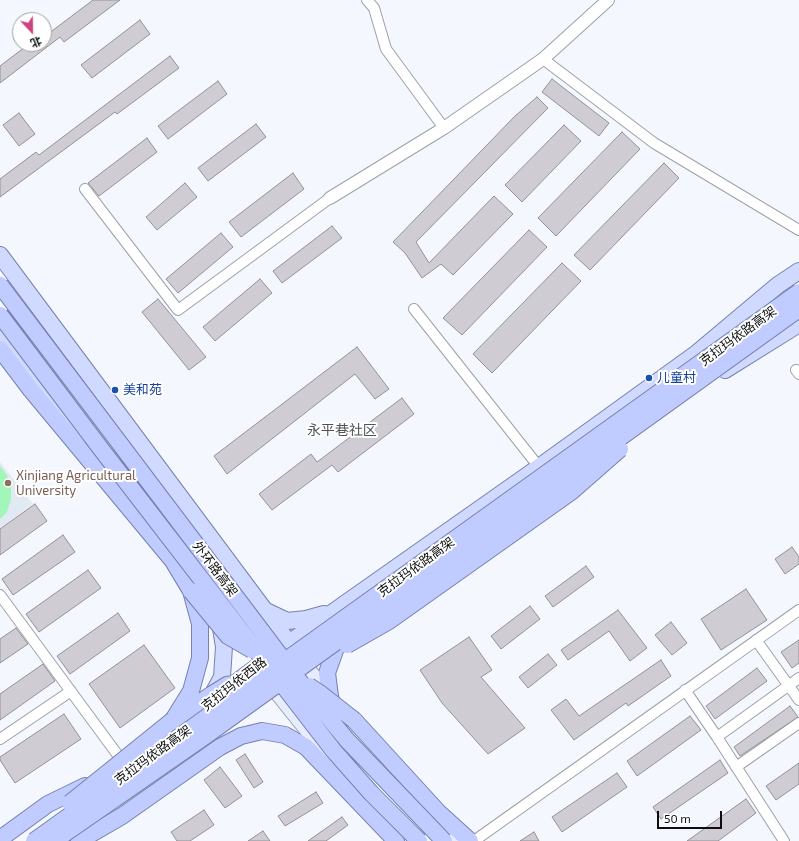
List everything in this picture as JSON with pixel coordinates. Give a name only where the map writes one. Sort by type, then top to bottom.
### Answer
[{"type":"highway","name":"外环路高架","points":[[0,285],[313,698],[347,740],[444,841]]},
{"type":"highway","name":"克拉玛依路高架","points":[[34,841],[799,292]]},
{"type":"highway","name":"克拉玛依路高架","points":[[54,841],[204,737],[799,309]]},
{"type":"highway","name":"外环路高架","points":[[0,315],[319,733],[372,793],[420,841]]},
{"type":"highway","points":[[0,349],[173,561],[192,591],[228,636],[273,660],[302,663],[328,656],[389,621],[571,492],[726,362]]},
{"type":"highway","points":[[173,720],[191,691],[200,658],[200,624],[192,591]]},
{"type":"highway","points":[[330,696],[327,673],[338,642]]},
{"type":"highway","points":[[22,841],[173,720],[227,685],[249,681],[283,680],[306,685],[322,694],[354,720],[439,813],[470,841]]},
{"type":"highway","points":[[79,841],[122,816],[220,748],[241,736],[262,731],[285,735],[306,747],[396,841]]},
{"type":"highway","points":[[0,839],[48,804],[135,762]]},
{"type":"main road","points":[[0,255],[305,665],[361,737],[455,841]]},
{"type":"main road","name":"克拉玛依西路","points":[[26,841],[95,793],[289,643],[697,353],[778,285],[799,271]]},
{"type":"main road","points":[[778,285],[778,295],[781,304],[787,312],[799,319]]},
{"type":"main road","name":"克拉玛依西路","points":[[50,841],[274,688],[683,397],[799,324]]},
{"type":"main road","points":[[0,334],[340,773],[405,841]]},
{"type":"main road","points":[[265,611],[287,621],[306,619],[335,611]]},
{"type":"main road","points":[[206,706],[222,677],[224,647],[219,618]]},
{"type":"street","points":[[367,0],[374,8],[386,49],[444,128]]},
{"type":"street","points":[[85,188],[178,310],[330,198],[444,128],[542,59],[608,0]]},
{"type":"street","points":[[542,59],[654,143],[799,230]]},
{"type":"street","points":[[414,309],[538,467]]},
{"type":"street","points":[[0,595],[116,754]]},
{"type":"street","points":[[474,841],[799,610]]},
{"type":"street","points":[[756,640],[799,700]]},
{"type":"street","points":[[718,737],[799,678]]},
{"type":"street","points":[[685,690],[718,737],[784,841]]},
{"type":"street","points":[[1,736],[71,692]]},
{"type":"street","points":[[736,767],[799,723]]},
{"type":"shaded area","name":"Xinjiang Agricultural University","points":[[0,462],[33,504],[0,528]]},
{"type":"green space","points":[[0,466],[7,475],[11,489],[11,499],[7,512],[0,519]]},
{"type":"building","points":[[93,0],[120,0],[64,42],[60,37],[52,43],[52,31]]},
{"type":"building","points":[[140,20],[150,34],[92,78],[81,65]]},
{"type":"building","points":[[18,52],[40,52],[0,83],[0,66]]},
{"type":"building","points":[[170,56],[179,68],[117,114],[115,112],[0,197],[0,179],[36,152],[39,155]]},
{"type":"building","points":[[552,79],[609,123],[599,136],[542,92]]},
{"type":"building","points":[[218,81],[227,94],[168,139],[158,126]]},
{"type":"building","points":[[537,97],[548,108],[416,242],[429,263],[494,196],[513,214],[453,275],[441,264],[422,278],[405,253],[393,242],[515,116]]},
{"type":"building","points":[[19,113],[35,134],[19,146],[3,125]]},
{"type":"building","points":[[256,124],[266,137],[208,181],[198,168]]},
{"type":"building","points":[[564,125],[581,141],[522,202],[505,185]]},
{"type":"building","points":[[622,132],[640,149],[556,236],[538,218]]},
{"type":"building","points":[[147,138],[157,152],[99,196],[88,183]]},
{"type":"building","points":[[664,163],[679,178],[590,270],[574,255]]},
{"type":"building","points":[[293,173],[304,189],[241,237],[229,222]]},
{"type":"building","points":[[185,183],[197,197],[157,230],[146,217]]},
{"type":"building","points":[[332,226],[342,238],[282,283],[273,271]]},
{"type":"building","points":[[529,230],[547,247],[462,335],[443,318]]},
{"type":"building","points":[[221,233],[233,247],[178,293],[166,279]]},
{"type":"building","points":[[562,263],[581,281],[492,373],[473,354]]},
{"type":"building","points":[[260,279],[272,293],[215,341],[203,327]]},
{"type":"building","points":[[158,299],[206,357],[189,370],[142,312]]},
{"type":"building","points":[[357,347],[389,389],[375,399],[355,374],[227,474],[214,456]]},
{"type":"building","points":[[402,398],[414,414],[338,472],[332,465],[272,510],[259,494],[311,454],[317,462]]},
{"type":"building","points":[[35,504],[47,521],[0,555],[0,529]]},
{"type":"building","points":[[63,535],[75,552],[13,595],[2,579]]},
{"type":"building","points":[[792,547],[799,557],[799,564],[785,574],[775,559]]},
{"type":"building","points":[[586,566],[594,577],[553,607],[545,596]]},
{"type":"building","points":[[88,570],[101,588],[39,632],[26,614]]},
{"type":"building","points":[[746,589],[767,620],[721,650],[701,619]]},
{"type":"building","points":[[530,606],[540,619],[501,649],[491,636]]},
{"type":"building","points":[[618,610],[647,648],[630,661],[609,631],[568,660],[561,650]]},
{"type":"building","points":[[118,613],[130,631],[70,674],[57,656]]},
{"type":"building","points":[[671,622],[687,643],[672,655],[655,635]]},
{"type":"building","points":[[16,628],[28,644],[0,663],[0,639]]},
{"type":"building","points":[[469,637],[492,670],[481,677],[525,728],[488,754],[442,703],[420,670]]},
{"type":"building","points":[[799,640],[799,663],[792,668],[781,652]]},
{"type":"building","points":[[144,645],[175,688],[120,728],[89,684]]},
{"type":"building","points":[[548,654],[557,665],[528,688],[519,677]]},
{"type":"building","points":[[661,660],[671,676],[628,706],[626,703],[574,740],[551,710],[566,699],[579,716]]},
{"type":"building","points":[[43,664],[55,681],[0,720],[0,694]]},
{"type":"building","points":[[757,668],[767,681],[715,719],[706,706]]},
{"type":"building","points":[[790,706],[798,717],[740,756],[734,747]]},
{"type":"building","points":[[64,714],[81,739],[15,783],[0,760],[0,757]]},
{"type":"building","points":[[690,716],[701,730],[637,776],[627,761]]},
{"type":"building","points":[[245,754],[263,782],[254,788],[236,760]]},
{"type":"building","points":[[720,760],[728,773],[661,819],[653,807]]},
{"type":"building","points":[[799,763],[799,784],[776,800],[766,786]]},
{"type":"building","points":[[220,767],[242,796],[225,808],[204,780]]},
{"type":"building","points":[[617,773],[627,787],[562,832],[552,817]]},
{"type":"building","points":[[316,792],[323,803],[285,826],[278,816]]},
{"type":"building","points":[[746,799],[756,813],[718,841],[687,841]]},
{"type":"building","points":[[204,810],[214,825],[190,841],[177,841],[171,832]]},
{"type":"building","points":[[342,817],[348,825],[326,841],[308,841]]},
{"type":"building","points":[[263,831],[270,841],[248,841]]},
{"type":"building","points":[[534,832],[539,841],[520,841]]},
{"type":"place","name":"儿童村","points":[[649,378]]},
{"type":"place","name":"美和苑","points":[[115,390]]},
{"type":"place","name":"Xinjiang Agricultural University","points":[[8,483]]},
{"type":"district","name":"永平巷社区","points":[[342,430]]}]
